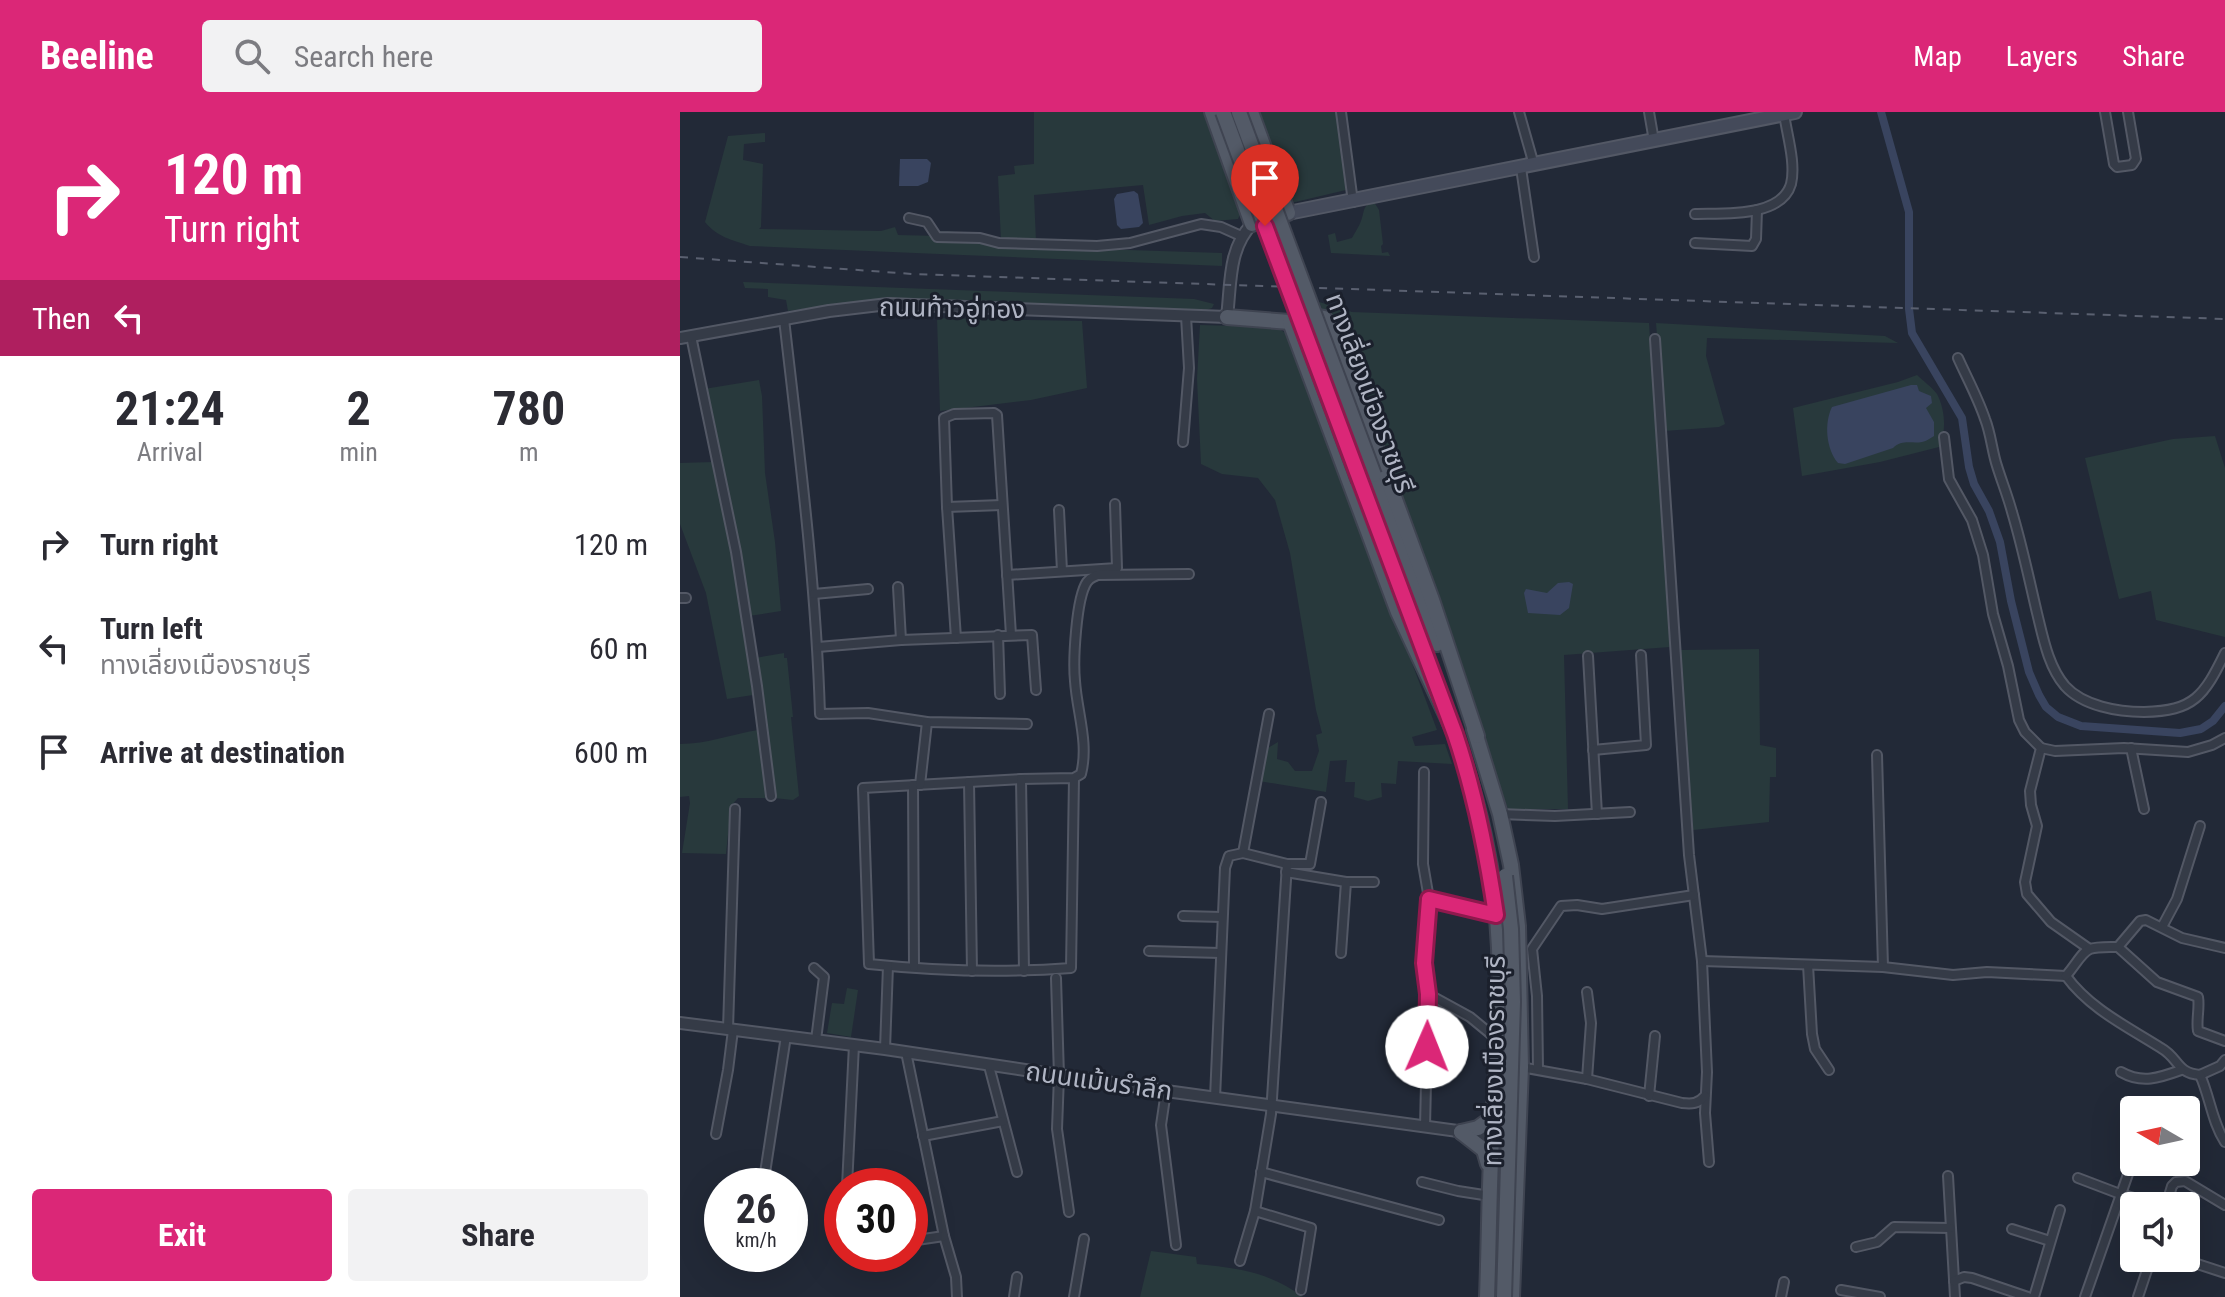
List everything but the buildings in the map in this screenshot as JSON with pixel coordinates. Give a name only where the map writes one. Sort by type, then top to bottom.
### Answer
[{"type":"main road","points":[[1212,112],[1252,224],[1288,213],[1790,113]]},
{"type":"main road","name":"ทางเลี่ยงเมืองราชบุรี","points":[[1223,112],[1455,734],[1501,877],[1510,916],[1513,989],[1504,1297]]},
{"type":"main road","name":"ทางเลี่ยงเมืองราชบุรี","points":[[1239,112],[1455,691],[1489,801],[1501,877],[1504,1003],[1494,1297]]},
{"type":"main road","points":[[1251,112],[1288,213]]},
{"type":"main road","points":[[1227,317],[1290,322],[1310,316],[1324,318],[1332,328],[1432,600],[1477,736]]},
{"type":"main road","points":[[1290,322],[1398,612],[1455,734]]},
{"type":"main road","name":"ทางเลี่ยงเมืองราชบุรี","points":[[1455,691],[1477,736],[1500,814],[1511,865],[1518,926],[1521,1067],[1512,1297]]},
{"type":"main road","name":"ทางเลี่ยงเมืองราชบุรี","points":[[1469,776],[1496,915],[1500,973],[1487,1297]]},
{"type":"main road","points":[[1461,1132],[1478,1128],[1489,1120],[1496,1090]]},
{"type":"main road","points":[[1461,1132],[1484,1150],[1490,1176]]},
{"type":"street","points":[[1341,112],[1353,202]]},
{"type":"street","points":[[1519,112],[1528,167],[1534,257]]},
{"type":"street","points":[[1649,112],[1654,141]]},
{"type":"street","points":[[2105,112],[2117,167],[2132,165],[2136,159],[2128,112]]},
{"type":"street","points":[[1695,214],[1745,213],[1784,198],[1791,183],[1790,113]]},
{"type":"street","points":[[1695,243],[1752,246],[1756,239],[1757,210]]},
{"type":"street","points":[[909,218],[927,222],[937,237],[980,238],[1014,244],[1119,244],[1201,224],[1221,227],[1241,236]]},
{"type":"street","points":[[1227,317],[1235,253],[1241,236],[1252,224]]},
{"type":"street","name":"ถนนท้าวอู่ทอง","points":[[685,337],[829,311],[888,304],[1227,317]]},
{"type":"street","points":[[1183,442],[1189,368],[1186,316]]},
{"type":"street","points":[[784,319],[814,594],[820,714],[868,713],[927,722],[1027,724]]},
{"type":"street","points":[[685,337],[736,552],[771,796]]},
{"type":"street","points":[[1655,339],[1689,855],[1702,961],[1709,1162]]},
{"type":"street","points":[[1958,358],[1986,419],[2045,643],[2063,683],[2086,702],[2139,712],[2166,711],[2187,704],[2202,693],[2210,684],[2225,653]]},
{"type":"street","points":[[956,638],[944,418],[954,414],[997,415],[1011,635]]},
{"type":"street","points":[[1944,437],[1949,479],[1972,520],[1983,555],[1993,614],[2019,720],[2025,732],[2041,748],[2055,751],[2131,748],[2188,752],[2225,738]]},
{"type":"street","points":[[1007,575],[1117,568],[1115,504]]},
{"type":"street","points":[[947,507],[1002,505]]},
{"type":"street","points":[[1059,510],[1062,571]]},
{"type":"street","points":[[1074,778],[1071,968],[972,971],[869,964],[863,788],[1074,778],[1081,774],[1084,762],[1082,720],[1075,682],[1075,648],[1078,617],[1087,582],[1097,575],[1189,574]]},
{"type":"street","points":[[898,587],[901,640]]},
{"type":"street","points":[[814,594],[868,589]]},
{"type":"street","points":[[998,635],[1000,694]]},
{"type":"street","points":[[818,647],[1032,635],[1036,690]]},
{"type":"street","points":[[1593,750],[1646,745],[1641,655]]},
{"type":"street","points":[[1588,656],[1597,814]]},
{"type":"street","points":[[1243,853],[1269,714]]},
{"type":"street","points":[[914,967],[916,785],[927,722]]},
{"type":"street","points":[[2041,748],[2030,791],[2037,826],[2025,882],[2027,894],[2051,922],[2088,948]]},
{"type":"street","points":[[2131,748],[2144,809]]},
{"type":"street","points":[[1877,755],[1883,967]]},
{"type":"street","points":[[1424,772],[1423,864],[1429,899],[1424,963],[1428,994],[1425,1127]]},
{"type":"street","points":[[1021,779],[1024,971]]},
{"type":"street","points":[[969,782],[972,971]]},
{"type":"street","points":[[1287,868],[1310,864],[1321,802]]},
{"type":"street","points":[[716,1134],[728,1070],[735,809]]},
{"type":"street","points":[[1500,814],[1630,812]]},
{"type":"street","points":[[2162,927],[2177,899],[2200,826]]},
{"type":"street","points":[[1215,1098],[1222,917],[1225,868],[1229,856],[1243,853],[1287,868],[1346,882],[1374,882]]},
{"type":"street","points":[[1240,1261],[1255,1211],[1271,1114],[1287,868]]},
{"type":"street","points":[[1341,953],[1346,882]]},
{"type":"street","points":[[1538,1069],[1538,1011],[1532,949],[1561,906],[1571,904],[1602,909],[1694,895]]},
{"type":"street","points":[[1429,899],[1496,915]]},
{"type":"street","points":[[1183,916],[1222,917]]},
{"type":"street","points":[[2118,947],[2140,921],[2146,920],[2182,938],[2225,948]]},
{"type":"street","points":[[2066,976],[2088,948],[2118,947],[2157,982],[2198,997],[2198,1031],[2225,1041]]},
{"type":"street","points":[[1149,951],[1220,953]]},
{"type":"street","points":[[1702,961],[1883,967],[1953,975],[1987,972],[2066,976],[2090,1002],[2164,1049],[2181,1070]]},
{"type":"street","points":[[1808,965],[1812,1034],[1815,1049],[1829,1070]]},
{"type":"street","points":[[885,1049],[888,966]]},
{"type":"street","points":[[814,968],[824,977],[816,1040]]},
{"type":"street","points":[[1056,978],[1057,1129],[1069,1212]]},
{"type":"street","points":[[1587,992],[1591,1023],[1587,1079]]},
{"type":"street","points":[[1428,994],[1470,1017],[1499,1040]]},
{"type":"street","name":"ถนนแม้นรำลึก","points":[[680,1023],[1518,1139]]},
{"type":"street","points":[[766,1168],[786,1036]]},
{"type":"street","points":[[1649,1096],[1655,1036]]},
{"type":"street","points":[[848,1168],[854,1045]]},
{"type":"street","points":[[906,1052],[944,1236],[956,1277],[957,1297]]},
{"type":"street","points":[[2121,1072],[2142,1080],[2157,1079],[2181,1070],[2200,1075],[2220,1066],[2225,1060]]},
{"type":"street","points":[[989,1066],[1017,1172]]},
{"type":"street","points":[[1521,1067],[1692,1104],[1706,1094]]},
{"type":"street","points":[[2200,1075],[2216,1126],[2225,1142]]},
{"type":"street","points":[[1166,1091],[1161,1125],[1176,1245]]},
{"type":"street","points":[[923,1136],[1003,1121]]},
{"type":"street","points":[[1261,1172],[1439,1220]]},
{"type":"street","points":[[1948,1176],[1955,1297]]},
{"type":"street","points":[[2078,1178],[2120,1194],[2085,1297]]},
{"type":"street","points":[[2170,1192],[2172,1186],[2185,1181],[2225,1205]]},
{"type":"street","points":[[1422,1182],[1490,1196]]},
{"type":"street","points":[[1954,1281],[1972,1278],[2031,1297],[2060,1210]]},
{"type":"street","points":[[1255,1211],[1311,1228],[1301,1290]]},
{"type":"street","points":[[1856,1247],[1877,1242],[1894,1227],[1950,1228]]},
{"type":"street","points":[[2012,1229],[2050,1241]]},
{"type":"street","points":[[928,1238],[944,1236]]},
{"type":"street","points":[[1074,1297],[1084,1239]]},
{"type":"street","points":[[2200,1265],[2225,1273]]},
{"type":"street","points":[[2138,1297],[2146,1272]]},
{"type":"street","points":[[1014,1297],[1017,1277]]},
{"type":"street","points":[[1781,1297],[1784,1282]]},
{"type":"street","points":[[1841,1290],[1879,1297]]},
{"type":"shaded area","points":[[1034,112],[1207,112],[1241,212],[1238,219],[1215,221],[1205,213],[1149,225],[1143,185],[1034,195],[1036,241],[1001,241],[998,176],[1015,174],[1014,166],[1034,164]]},
{"type":"shaded area","points":[[1257,112],[1339,112],[1346,190],[1291,203]]},
{"type":"shaded area","points":[[765,133],[765,142],[744,144],[743,160],[763,164],[759,229],[881,231],[895,227],[898,235],[939,236],[940,231],[988,234],[986,244],[1222,253],[1222,266],[750,246],[720,235],[705,222],[728,136]]},
{"type":"shaded area","points":[[1374,202],[1379,210],[1382,253],[1388,252],[1390,256],[1331,253],[1328,235],[1335,233],[1337,242],[1352,238],[1366,207]]},
{"type":"shaded area","points":[[743,282],[1194,299],[1214,304],[1203,311],[902,299],[788,311],[786,300],[768,297],[768,289],[745,288]]},
{"type":"shaded area","points":[[1319,302],[1352,312],[1649,323],[1670,647],[1564,655],[1568,809],[1508,809],[1341,335],[1342,324],[1322,309]]},
{"type":"shaded area","points":[[937,318],[1082,321],[1087,388],[1031,400],[940,411]]},
{"type":"shaded area","points":[[1656,323],[1885,336],[1898,343],[1707,338],[1706,356],[1725,424],[1664,431]]},
{"type":"shaded area","points":[[1200,325],[1276,327],[1287,334],[1437,730],[1412,737],[1415,746],[1445,744],[1452,764],[1398,761],[1396,784],[1381,783],[1382,797],[1368,801],[1354,797],[1355,782],[1345,782],[1347,760],[1330,761],[1326,792],[1259,781],[1268,748],[1278,742],[1277,759],[1288,762],[1295,771],[1312,771],[1319,751],[1316,735],[1322,733],[1290,553],[1275,500],[1258,478],[1222,474],[1201,464],[1197,379]]},
{"type":"shaded area","points":[[1917,375],[1937,394],[1942,406],[1944,428],[1939,447],[1880,462],[1802,476],[1793,408]]},
{"type":"shaded area","points":[[759,380],[765,473],[781,611],[749,616],[704,389]]},
{"type":"shaded area","points":[[2215,436],[2225,468],[2225,637],[2156,620],[2151,591],[2119,599],[2085,458],[2173,439]]},
{"type":"shaded area","points":[[713,462],[753,695],[727,699],[706,593],[680,524],[680,463]]},
{"type":"shaded area","points":[[1759,649],[1760,745],[1776,748],[1776,777],[1770,777],[1769,822],[1693,830],[1680,650]]},
{"type":"shaded area","points":[[784,653],[784,658],[787,658],[799,796],[793,800],[774,798],[755,658]]},
{"type":"shaded area","points":[[758,730],[767,798],[738,798],[731,806],[726,854],[682,853],[690,803],[689,796],[680,797],[680,744]]},
{"type":"shaded area","points":[[847,988],[858,990],[851,1037],[827,1033],[832,1003],[844,1004]]},
{"type":"shaded area","points":[[1151,1251],[1196,1257],[1197,1264],[1253,1273],[1278,1282],[1303,1297],[1140,1297]]},
{"type":"water","points":[[900,159],[927,159],[931,163],[928,182],[918,186],[899,186]]},
{"type":"water","points":[[1134,191],[1138,194],[1143,223],[1139,227],[1121,229],[1117,225],[1114,199],[1117,194]]},
{"type":"water","points":[[1917,385],[1919,391],[1931,396],[1932,403],[1926,408],[1934,422],[1934,436],[1922,442],[1900,444],[1845,464],[1838,463],[1828,436],[1832,407]]},
{"type":"water","points":[[1558,583],[1573,584],[1569,608],[1560,615],[1528,613],[1526,589],[1547,593]]},
{"type":"waterway","points":[[1881,112],[1909,212],[1909,309],[1912,333],[1962,418],[1969,467],[2000,542],[2029,672],[2039,695],[2046,707],[2058,717],[2081,726],[2180,733],[2201,729],[2213,721],[2225,706]]},
{"type":"railway","points":[[680,257],[912,274],[2225,319]]},
{"type":"route","points":[[1265,226],[1455,734],[1469,776],[1486,855],[1496,915],[1429,899],[1424,963],[1428,994],[1427,1047]]}]
